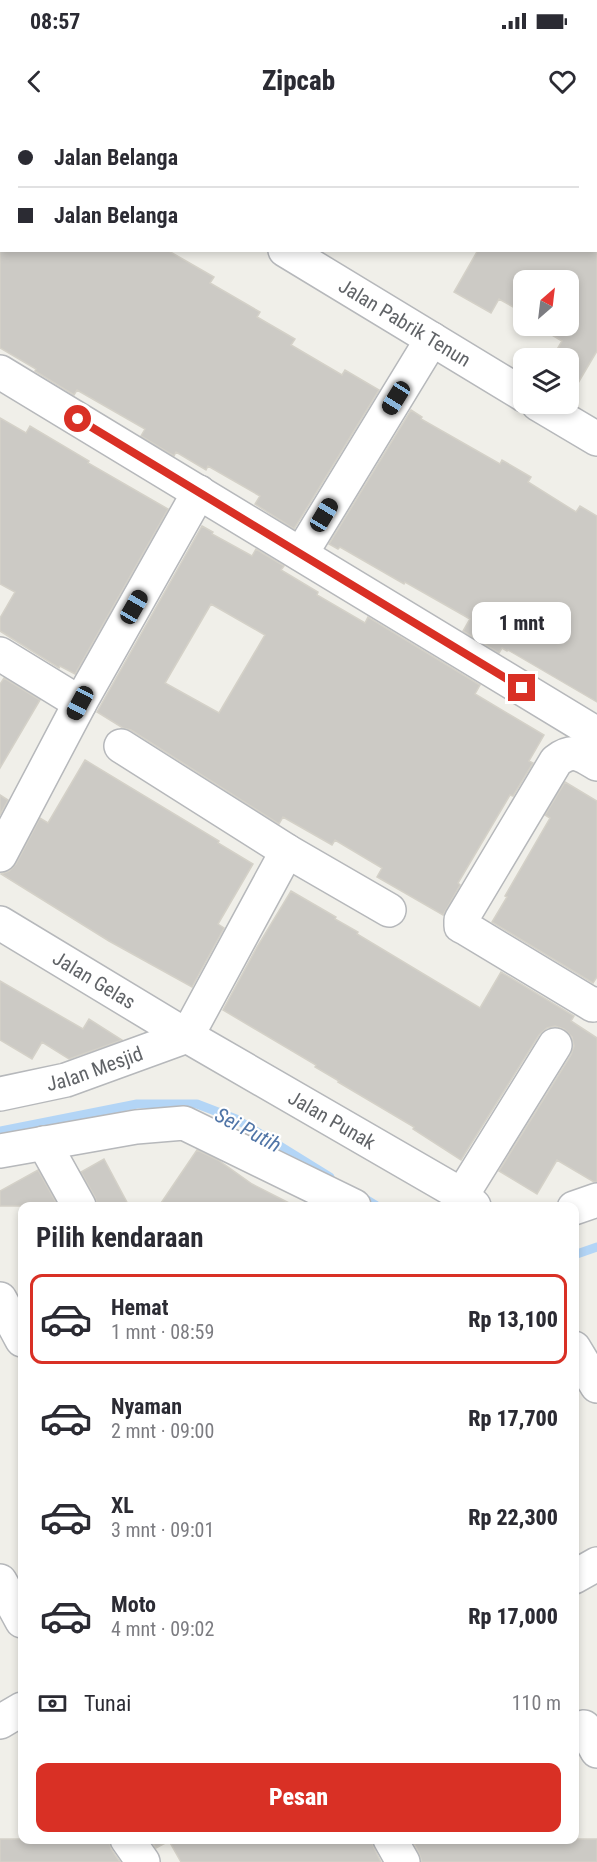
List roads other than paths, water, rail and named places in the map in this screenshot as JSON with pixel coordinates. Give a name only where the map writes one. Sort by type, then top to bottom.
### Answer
[{"type":"street","name":"Jalan Pabrik Tenun","points":[[288,252],[513,388]]},
{"type":"street","points":[[301,554],[432,339]]},
{"type":"street","points":[[0,372],[597,734]]},
{"type":"street","points":[[555,414],[597,439]]},
{"type":"street","points":[[0,855],[80,703],[199,492]]},
{"type":"street","points":[[0,654],[80,703]]},
{"type":"street","points":[[121,746],[287,851],[389,910]]},
{"type":"street","points":[[597,764],[573,753],[564,755],[556,761],[461,920],[462,926],[593,1005],[597,1005]]},
{"type":"street","points":[[187,1036],[287,851]]},
{"type":"street","name":"Jalan Gelas","points":[[0,923],[187,1036]]},
{"type":"street","name":"Jalan Mesjid","points":[[0,1094],[66,1080],[187,1036]]},
{"type":"street","name":"Jalan Punak","points":[[187,1036],[468,1201]]},
{"type":"street","points":[[468,1201],[555,1045]]},
{"type":"street","points":[[0,1151],[136,1127],[184,1123],[346,1202]]},
{"type":"street","points":[[44,1143],[77,1202]]},
{"type":"street","points":[[579,1206],[597,1200]]},
{"type":"street","points":[[0,1299],[18,1333]]},
{"type":"street","points":[[579,1361],[589,1388]]},
{"type":"street","points":[[579,1574],[597,1564]]},
{"type":"street","points":[[0,1581],[18,1614]]},
{"type":"street","points":[[0,1722],[18,1711]]},
{"type":"street","points":[[130,1844],[143,1862]]},
{"type":"street","points":[[393,1844],[403,1862]]},
{"type":"waterway","name":"Sei Putih","points":[[0,1131],[137,1104],[197,1104],[236,1119],[330,1177]]},
{"type":"waterway","name":"Sei Putih","points":[[359,1195],[370,1202]]},
{"type":"waterway","name":"Sei Putih","points":[[579,1253],[597,1247]]}]
